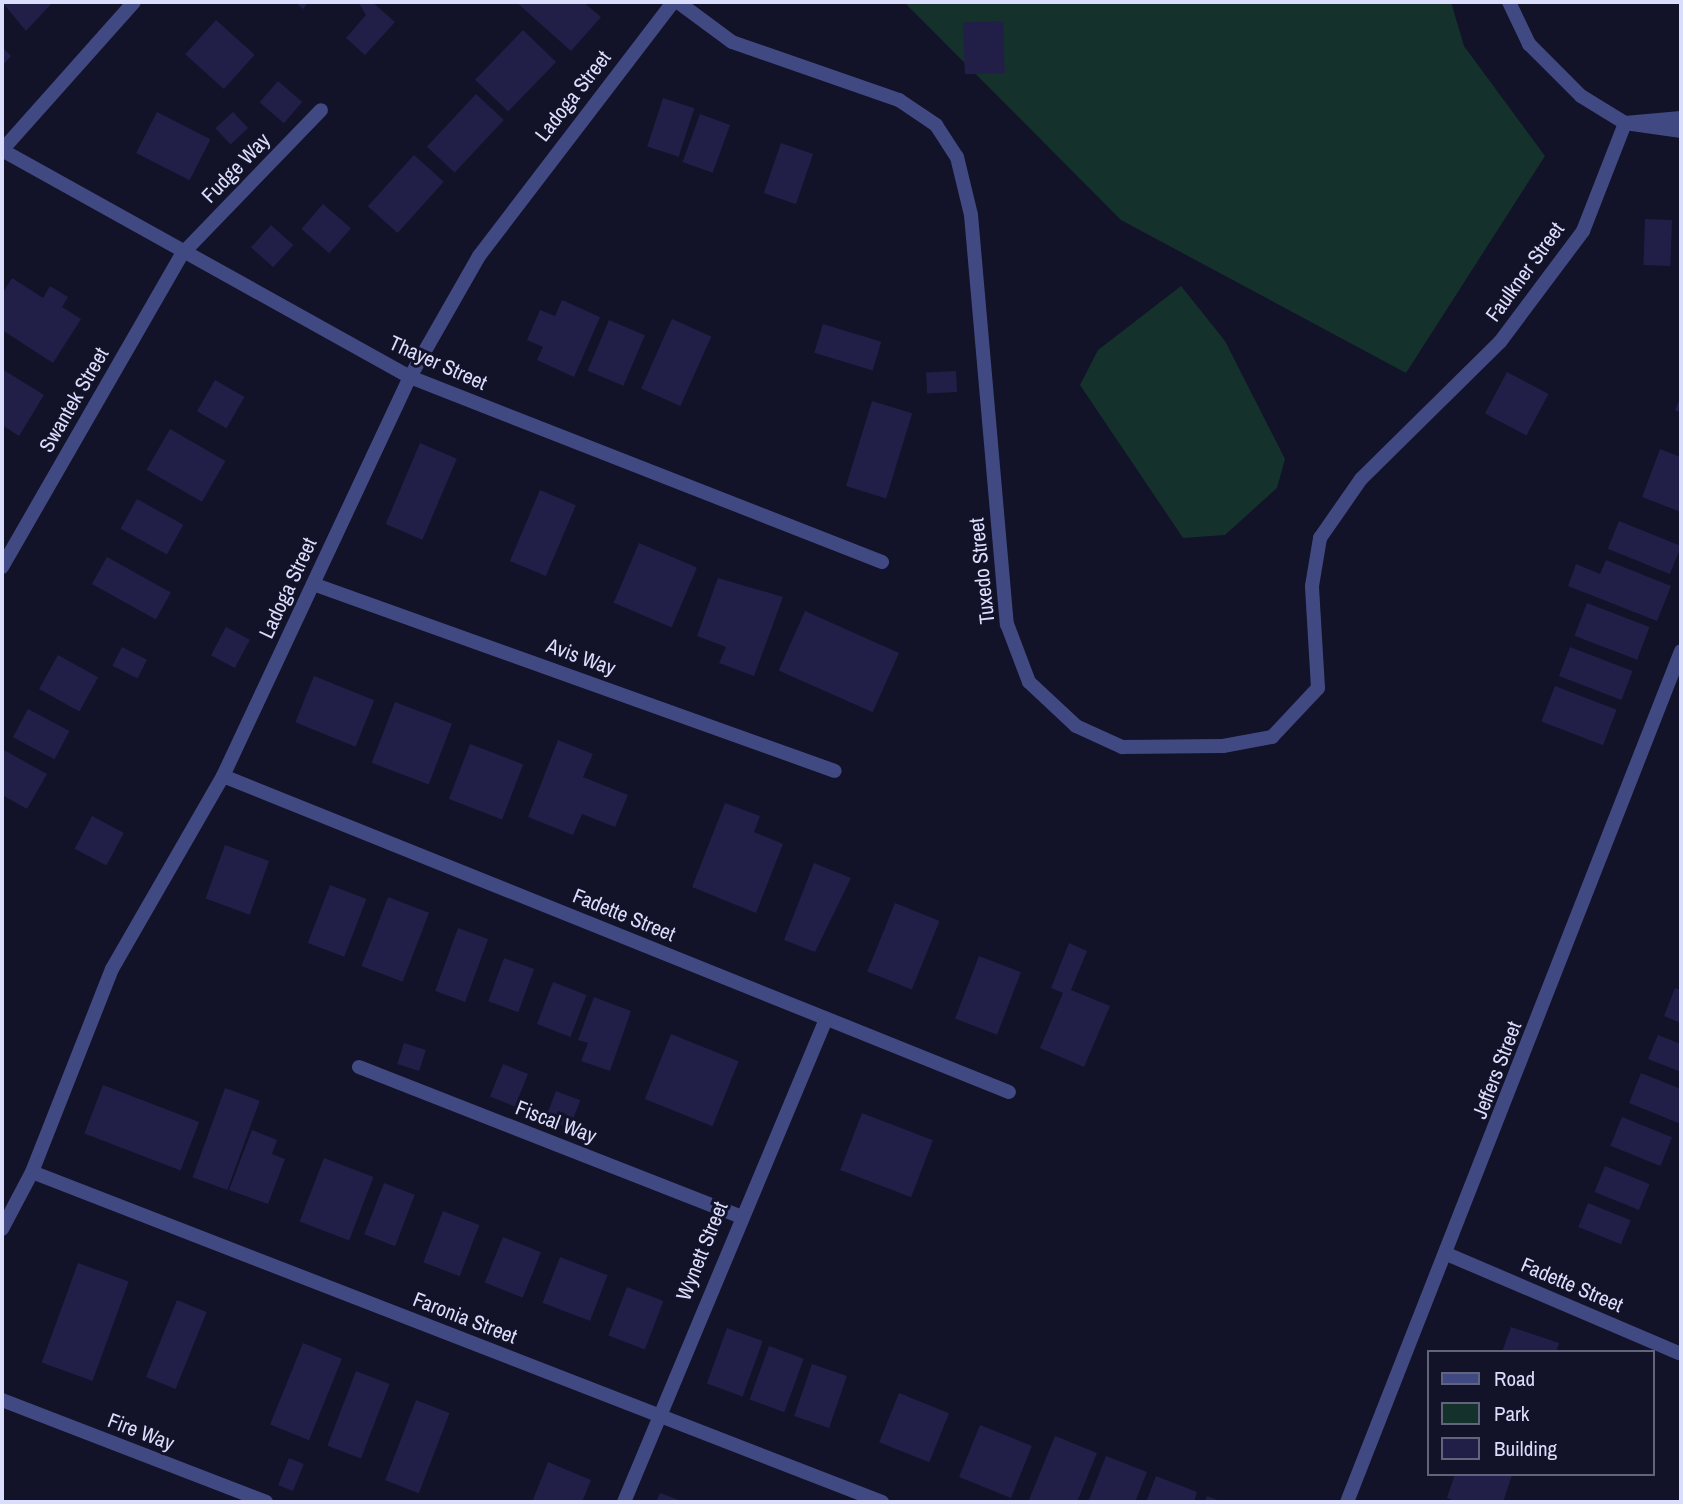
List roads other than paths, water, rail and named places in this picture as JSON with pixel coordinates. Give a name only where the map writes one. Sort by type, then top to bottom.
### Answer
[{"type":"street","points":[[2,150],[134,2]]},
{"type":"street","name":"Tuxedo Street","points":[[675,2],[732,42],[900,100],[936,125],[957,157],[971,215],[1007,624],[1029,682],[1076,726],[1122,747],[1223,746],[1272,737],[1318,688],[1312,586],[1321,538],[1361,479],[1500,342]]},
{"type":"street","name":"Ladoga Street","points":[[2,1229],[32,1172],[112,969],[223,776],[410,377],[478,256],[675,2]]},
{"type":"street","points":[[1509,2],[1529,44],[1581,96],[1625,123],[1681,131]]},
{"type":"street","name":"Fudge Way","points":[[182,254],[321,110]]},
{"type":"street","points":[[1625,123],[1681,118]]},
{"type":"street","name":"Faulkner Street","points":[[1500,342],[1583,231],[1625,123]]},
{"type":"street","name":"Thayer Street","points":[[2,150],[182,254],[410,377],[882,562]]},
{"type":"street","name":"Swantek Street","points":[[2,567],[182,254]]},
{"type":"street","name":"Avis Way","points":[[313,584],[835,771]]},
{"type":"street","name":"Jeffers Street","points":[[1347,1502],[1449,1255],[1681,651]]},
{"type":"street","name":"Fadette Street","points":[[223,776],[1009,1091]]},
{"type":"street","name":"Wynett Street","points":[[624,1502],[739,1216],[826,1019]]},
{"type":"street","name":"Fiscal Way","points":[[359,1067],[739,1216]]},
{"type":"street","name":"Faronia Street","points":[[32,1172],[882,1502]]},
{"type":"street","name":"Fadette Street","points":[[1449,1255],[1680,1350]]},
{"type":"street","name":"Fire Way","points":[[2,1400],[266,1502]]}]
